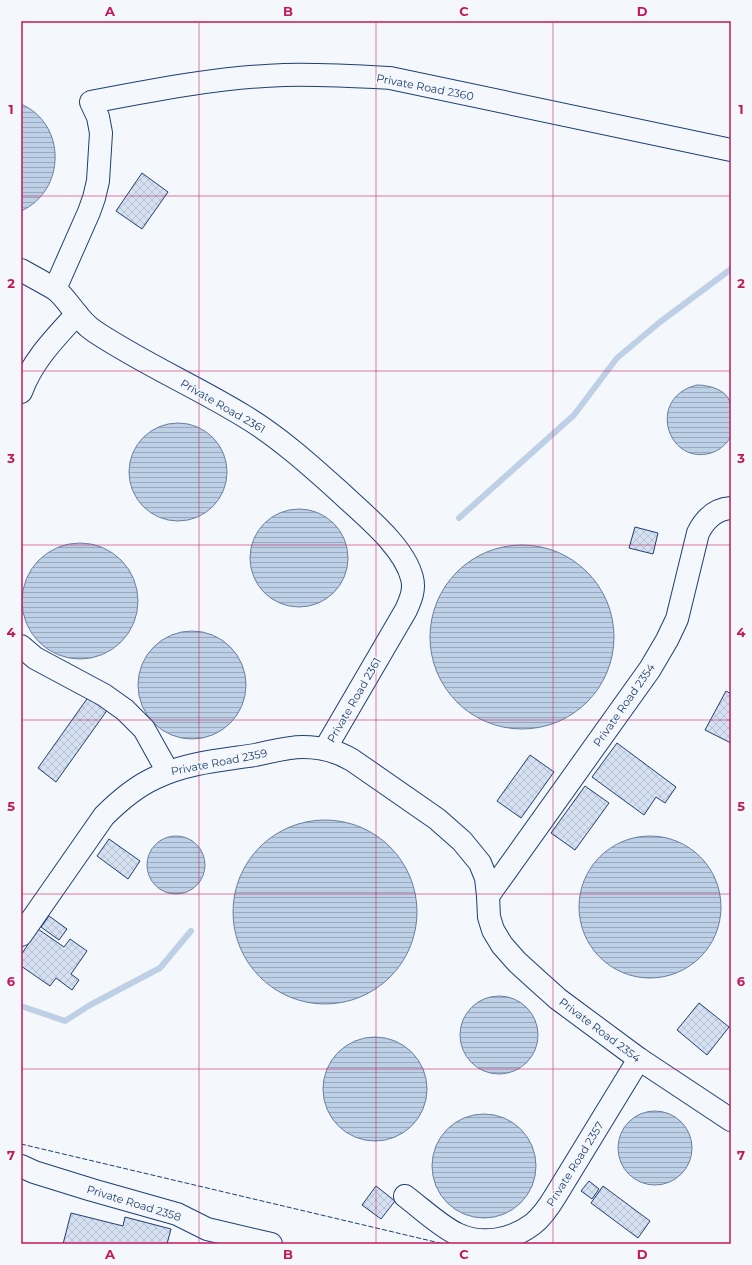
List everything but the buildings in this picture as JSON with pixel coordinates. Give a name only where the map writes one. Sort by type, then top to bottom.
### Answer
[{"type":"lane","name":"Private Road 2360","points":[[55,289],[90,212],[98,181],[100,133],[98,117],[92,102],[151,91],[229,80],[282,75],[339,75],[382,78],[413,83],[731,150]]},
{"type":"lane","name":"Private Road 2361","points":[[21,270],[55,289],[67,300],[87,326],[93,331],[244,416],[276,438],[318,472],[375,525],[386,536],[405,561],[410,572],[413,586],[412,594],[406,610],[326,749]]},
{"type":"lane","points":[[21,392],[38,359],[77,314]]},
{"type":"lane","name":"Private Road 2354","points":[[488,896],[660,654],[677,619],[698,533],[709,516],[722,509],[731,508]]},
{"type":"lane","points":[[21,646],[35,658],[104,695],[125,710],[144,729],[168,772]]},
{"type":"lane","name":"Private Road 2359","points":[[21,935],[104,816],[136,788],[153,778],[168,772],[207,763],[302,747],[326,749]]},
{"type":"lane","name":"Private Road 2354","points":[[326,749],[342,754],[352,760],[437,819],[462,841],[480,863],[486,878],[490,924],[499,941],[517,962],[558,999],[639,1060],[731,1120]]},
{"type":"lane","name":"Private Road 2357","points":[[405,1196],[448,1229],[465,1238],[487,1240],[499,1239],[518,1233],[527,1228],[541,1216],[553,1200],[639,1060]]},
{"type":"lane","name":"Private Road 2358","points":[[21,1166],[34,1172],[92,1190],[177,1214],[207,1229],[271,1244]]},
{"type":"water","points":[[21,104],[36,114],[47,126],[53,141],[55,158],[53,174],[46,189],[36,201],[21,211]]},
{"type":"water","points":[[697,385],[711,387],[721,391],[725,394],[731,404],[731,436],[722,447],[711,453],[696,454],[683,450],[674,440],[668,428],[667,415],[671,403],[681,392]]},
{"type":"water","points":[[178,423],[197,427],[213,437],[223,453],[227,472],[223,491],[213,507],[197,517],[178,521],[159,517],[143,507],[133,491],[129,472],[133,453],[143,437],[159,427]]},
{"type":"water","points":[[299,509],[318,513],[334,523],[344,539],[348,558],[344,577],[334,593],[318,603],[299,607],[280,603],[264,593],[254,577],[250,558],[254,539],[264,523],[280,513]]},
{"type":"water","points":[[80,543],[102,547],[112,552],[121,560],[129,569],[134,579],[138,601],[134,623],[129,633],[121,642],[112,650],[102,655],[80,659],[58,655],[48,650],[39,642],[31,633],[26,623],[22,601],[26,579],[31,569],[39,560],[48,552],[58,547]]},
{"type":"water","points":[[522,545],[540,547],[557,552],[573,561],[587,572],[598,586],[607,602],[612,619],[614,637],[612,655],[607,672],[598,688],[587,702],[573,713],[557,722],[540,727],[522,729],[504,727],[487,722],[471,713],[457,702],[446,688],[437,672],[432,655],[430,637],[432,619],[437,602],[446,586],[457,572],[471,561],[487,552],[504,547]]},
{"type":"water","points":[[192,631],[213,635],[230,647],[242,664],[246,685],[242,706],[230,723],[213,735],[192,739],[171,735],[154,723],[142,706],[138,685],[142,664],[154,647],[171,635]]},
{"type":"water","points":[[325,820],[343,822],[360,827],[376,836],[390,847],[401,861],[410,877],[415,894],[417,912],[415,930],[410,947],[401,963],[390,977],[376,988],[360,997],[343,1002],[325,1004],[307,1002],[290,997],[274,988],[260,977],[249,963],[240,947],[235,930],[233,912],[235,894],[240,877],[249,861],[260,847],[274,836],[290,827],[307,822]]},
{"type":"water","points":[[170,836],[182,836],[197,844],[205,859],[205,871],[197,886],[182,894],[170,894],[155,886],[147,871],[147,859],[155,844]]},
{"type":"water","points":[[643,836],[657,836],[671,839],[683,844],[695,852],[705,862],[716,880],[720,893],[720,921],[716,934],[705,952],[695,962],[683,970],[671,975],[657,978],[643,978],[629,975],[617,970],[605,962],[595,952],[587,940],[582,928],[579,914],[579,900],[582,886],[587,874],[595,862],[605,852],[617,844],[629,839]]},
{"type":"water","points":[[499,996],[514,999],[521,1003],[531,1013],[535,1020],[538,1035],[535,1050],[531,1057],[521,1067],[514,1071],[499,1074],[484,1071],[477,1067],[467,1057],[463,1050],[460,1035],[463,1020],[467,1013],[477,1003],[484,999]]},
{"type":"water","points":[[375,1037],[395,1041],[412,1052],[423,1069],[427,1089],[423,1109],[412,1126],[395,1137],[375,1141],[355,1137],[338,1126],[327,1109],[323,1089],[327,1069],[338,1052],[355,1041]]},
{"type":"water","points":[[655,1111],[669,1114],[681,1122],[689,1134],[692,1148],[689,1162],[681,1174],[669,1182],[655,1185],[641,1182],[629,1174],[621,1162],[618,1148],[621,1134],[629,1122],[641,1114]]},
{"type":"water","points":[[484,1114],[504,1118],[521,1129],[532,1146],[536,1166],[532,1186],[521,1203],[504,1214],[484,1218],[464,1214],[447,1203],[436,1186],[432,1166],[436,1146],[447,1129],[464,1118]]},
{"type":"waterway","points":[[459,518],[574,415],[617,358],[660,322],[731,269]]},
{"type":"waterway","points":[[21,1006],[65,1021],[90,1005],[160,968],[191,931]]},
{"type":"fence","points":[[21,1144],[444,1244]]}]
